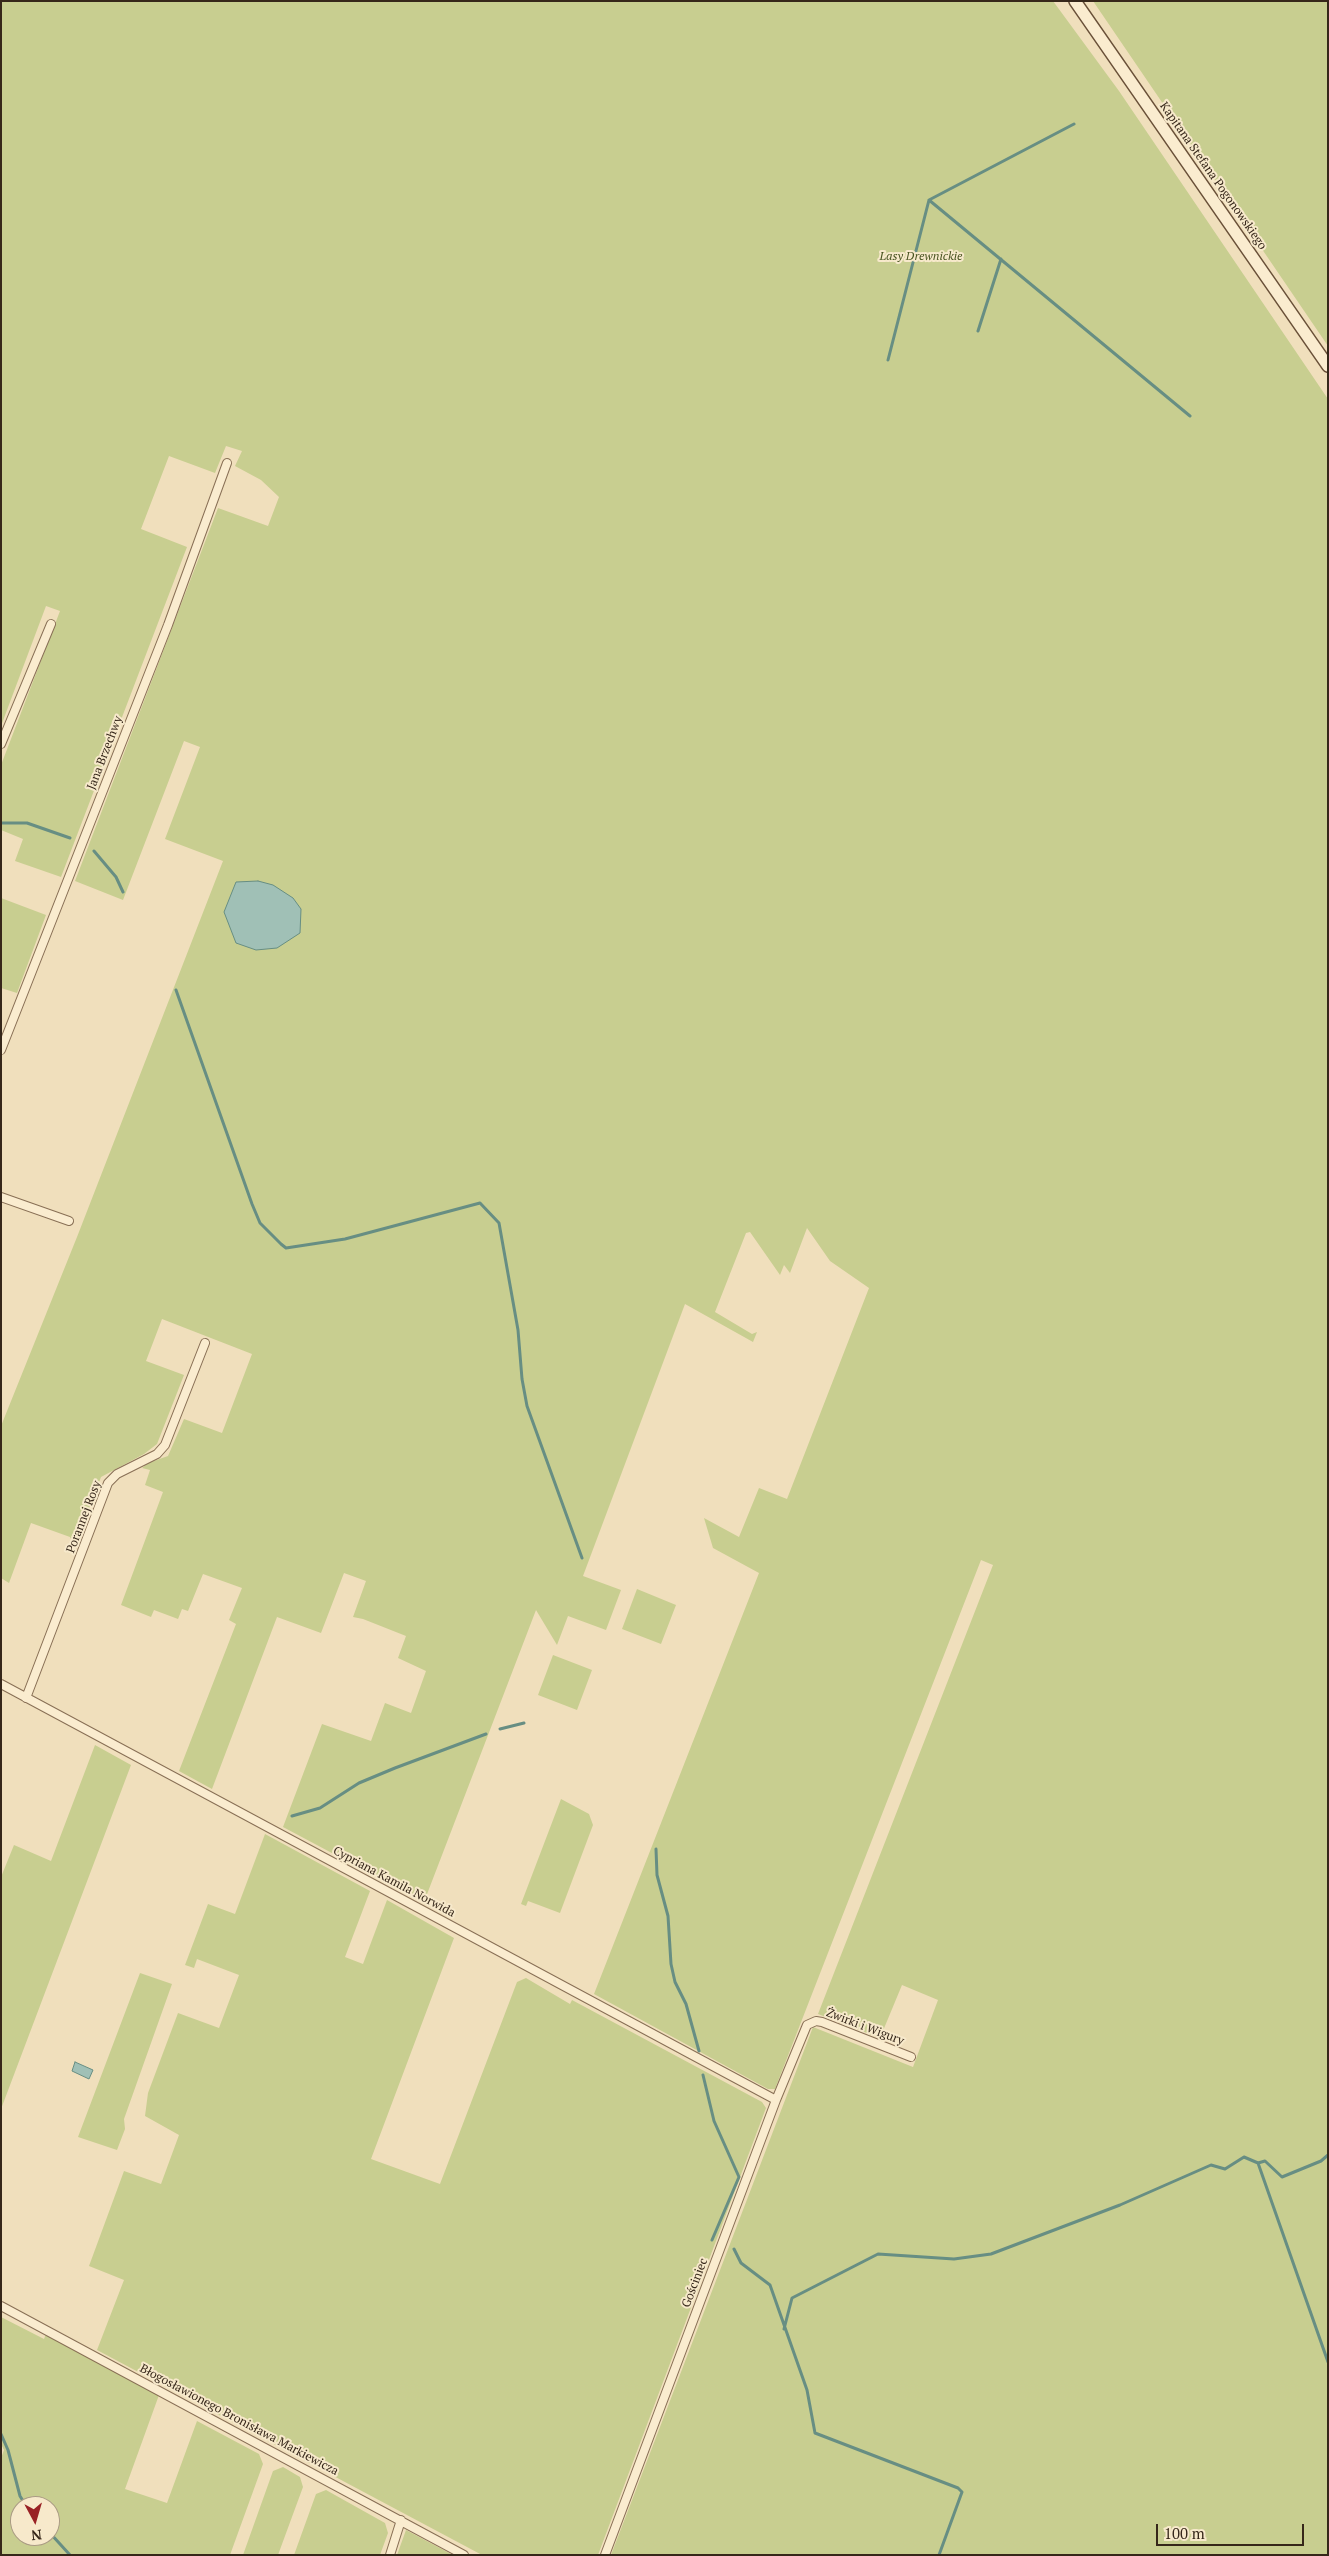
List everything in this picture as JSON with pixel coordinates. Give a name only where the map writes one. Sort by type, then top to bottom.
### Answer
[{"type":"main road","name":"Kapitana Stefana Pogonowskiego","points":[[1075,1],[1328,366]]},
{"type":"street","name":"Jana Brzechwy","points":[[1,1050],[168,625],[227,463]]},
{"type":"street","points":[[1,744],[51,624]]},
{"type":"street","points":[[1,1197],[69,1221]]},
{"type":"street","name":"Porannej Rosy","points":[[26,1698],[108,1482],[117,1474],[157,1454],[165,1445],[205,1343]]},
{"type":"street","name":"Cypriana Kamila Norwida","points":[[1,1684],[776,2100]]},
{"type":"street","name":"Gościniec","points":[[605,2555],[776,2100],[804,2030],[810,2022]]},
{"type":"street","name":"Żwirki i Wigury","points":[[810,2022],[822,2022],[911,2057]]},
{"type":"street","name":"Błogosławionego Bronisława Markiewicza","points":[[1,2306],[464,2555]]},
{"type":"street","points":[[390,2555],[401,2520]]},
{"type":"green space","name":"Lasy Drewnickie","points":[[1,1],[1053,1],[1119,91],[1328,399],[1328,2555],[611,2555],[813,2027],[913,2067],[938,2000],[902,1985],[880,2038],[818,2014],[993,1565],[981,1560],[775,2089],[768,2089],[594,1994],[759,1573],[713,1548],[704,1518],[739,1537],[759,1488],[787,1499],[869,1288],[830,1261],[807,1228],[790,1273],[784,1265],[780,1275],[750,1232],[746,1233],[715,1312],[752,1334],[757,1332],[753,1342],[685,1304],[583,1576],[621,1590],[606,1630],[568,1616],[557,1645],[536,1610],[424,1902],[283,1827],[322,1724],[371,1741],[385,1703],[411,1713],[426,1671],[398,1658],[406,1636],[353,1617],[366,1581],[344,1573],[321,1633],[277,1617],[212,1789],[179,1771],[236,1624],[229,1620],[242,1588],[203,1574],[188,1611],[182,1609],[178,1619],[154,1610],[151,1617],[121,1605],[163,1492],[145,1485],[150,1470],[142,1468],[148,1463],[168,1456],[184,1419],[222,1433],[252,1354],[162,1319],[146,1361],[184,1375],[157,1444],[144,1454],[101,1477],[75,1546],[70,1537],[31,1523],[9,1583],[1,1578],[1,1426],[77,1237],[223,861],[165,839],[200,747],[184,741],[123,900],[75,881],[218,508],[268,526],[279,497],[261,480],[235,466],[242,451],[226,446],[215,473],[169,456],[141,529],[187,547],[61,877],[15,861],[23,839],[1,830],[1,765],[60,611],[46,606],[1,726]]},
{"type":"green space","points":[[1093,1],[1328,1],[1328,346]]},
{"type":"green space","points":[[1,898],[46,915],[17,993],[1,988]]},
{"type":"green space","points":[[637,1589],[676,1605],[661,1644],[622,1629]]},
{"type":"green space","points":[[553,1655],[592,1670],[577,1710],[538,1695]]},
{"type":"green space","points":[[95,1745],[131,1765],[1,2109],[1,1877],[14,1845],[51,1861]]},
{"type":"green space","points":[[561,1799],[589,1814],[593,1825],[560,1913],[528,1901],[526,1906],[521,1904]]},
{"type":"green space","points":[[265,1834],[370,1891],[345,1957],[363,1964],[387,1900],[454,1938],[371,2159],[440,2184],[517,1982],[526,1978],[570,2004],[572,2000],[762,2102],[766,2108],[598,2555],[482,2555],[97,2350],[124,2280],[89,2266],[124,2171],[161,2184],[179,2135],[145,2116],[148,2093],[178,2013],[219,2028],[239,1975],[197,1959],[194,1968],[185,1965],[208,1904],[235,1914]]},
{"type":"green space","points":[[140,1973],[172,1984],[124,2119],[125,2129],[117,2150],[78,2137]]},
{"type":"green space","points":[[1,2317],[44,2339],[46,2334],[159,2395],[125,2489],[167,2503],[197,2421],[259,2454],[263,2464],[230,2555],[1,2555],[1,2458],[4,2450],[1,2444]]},
{"type":"green space","points":[[283,2467],[300,2477],[303,2487],[278,2555],[243,2555],[273,2471]]},
{"type":"green space","points":[[326,2490],[385,2523],[388,2533],[380,2555],[294,2555],[316,2494]]},
{"type":"green space","points":[[406,2530],[453,2555],[397,2555]]},
{"type":"water","points":[[258,881],[273,885],[293,898],[301,909],[300,933],[277,948],[256,950],[236,943],[224,912],[236,882]]},
{"type":"water","points":[[75,2062],[93,2070],[89,2079],[72,2071]]},
{"type":"waterway","points":[[888,360],[929,200],[1074,124]]},
{"type":"waterway","points":[[929,200],[1190,416]]},
{"type":"waterway","points":[[978,331],[1001,259]]},
{"type":"waterway","points":[[1,823],[27,823],[70,838]]},
{"type":"waterway","points":[[94,851],[116,877],[123,892]]},
{"type":"waterway","points":[[176,990],[260,1223],[286,1248],[345,1239],[480,1203],[499,1223],[518,1330],[522,1379],[527,1406],[582,1558]]},
{"type":"waterway","points":[[500,1729],[524,1723]]},
{"type":"waterway","points":[[292,1816],[320,1808],[359,1783],[486,1734]]},
{"type":"waterway","points":[[656,1849],[657,1875],[668,1916],[671,1964],[675,1982],[686,2004],[699,2051]]},
{"type":"waterway","points":[[703,2075],[714,2121],[739,2177],[712,2240]]},
{"type":"waterway","points":[[784,2329],[792,2298],[878,2254],[954,2259],[991,2254],[1120,2205],[1211,2165],[1225,2169],[1244,2157],[1258,2163],[1265,2161],[1282,2177],[1321,2161],[1328,2155]]},
{"type":"waterway","points":[[1258,2163],[1328,2362]]},
{"type":"waterway","points":[[734,2249],[741,2263],[770,2285],[807,2390],[815,2433],[958,2488],[962,2492],[939,2555]]},
{"type":"waterway","points":[[1,2434],[8,2450],[20,2496]]},
{"type":"waterway","points":[[60,2544],[70,2555]]}]
